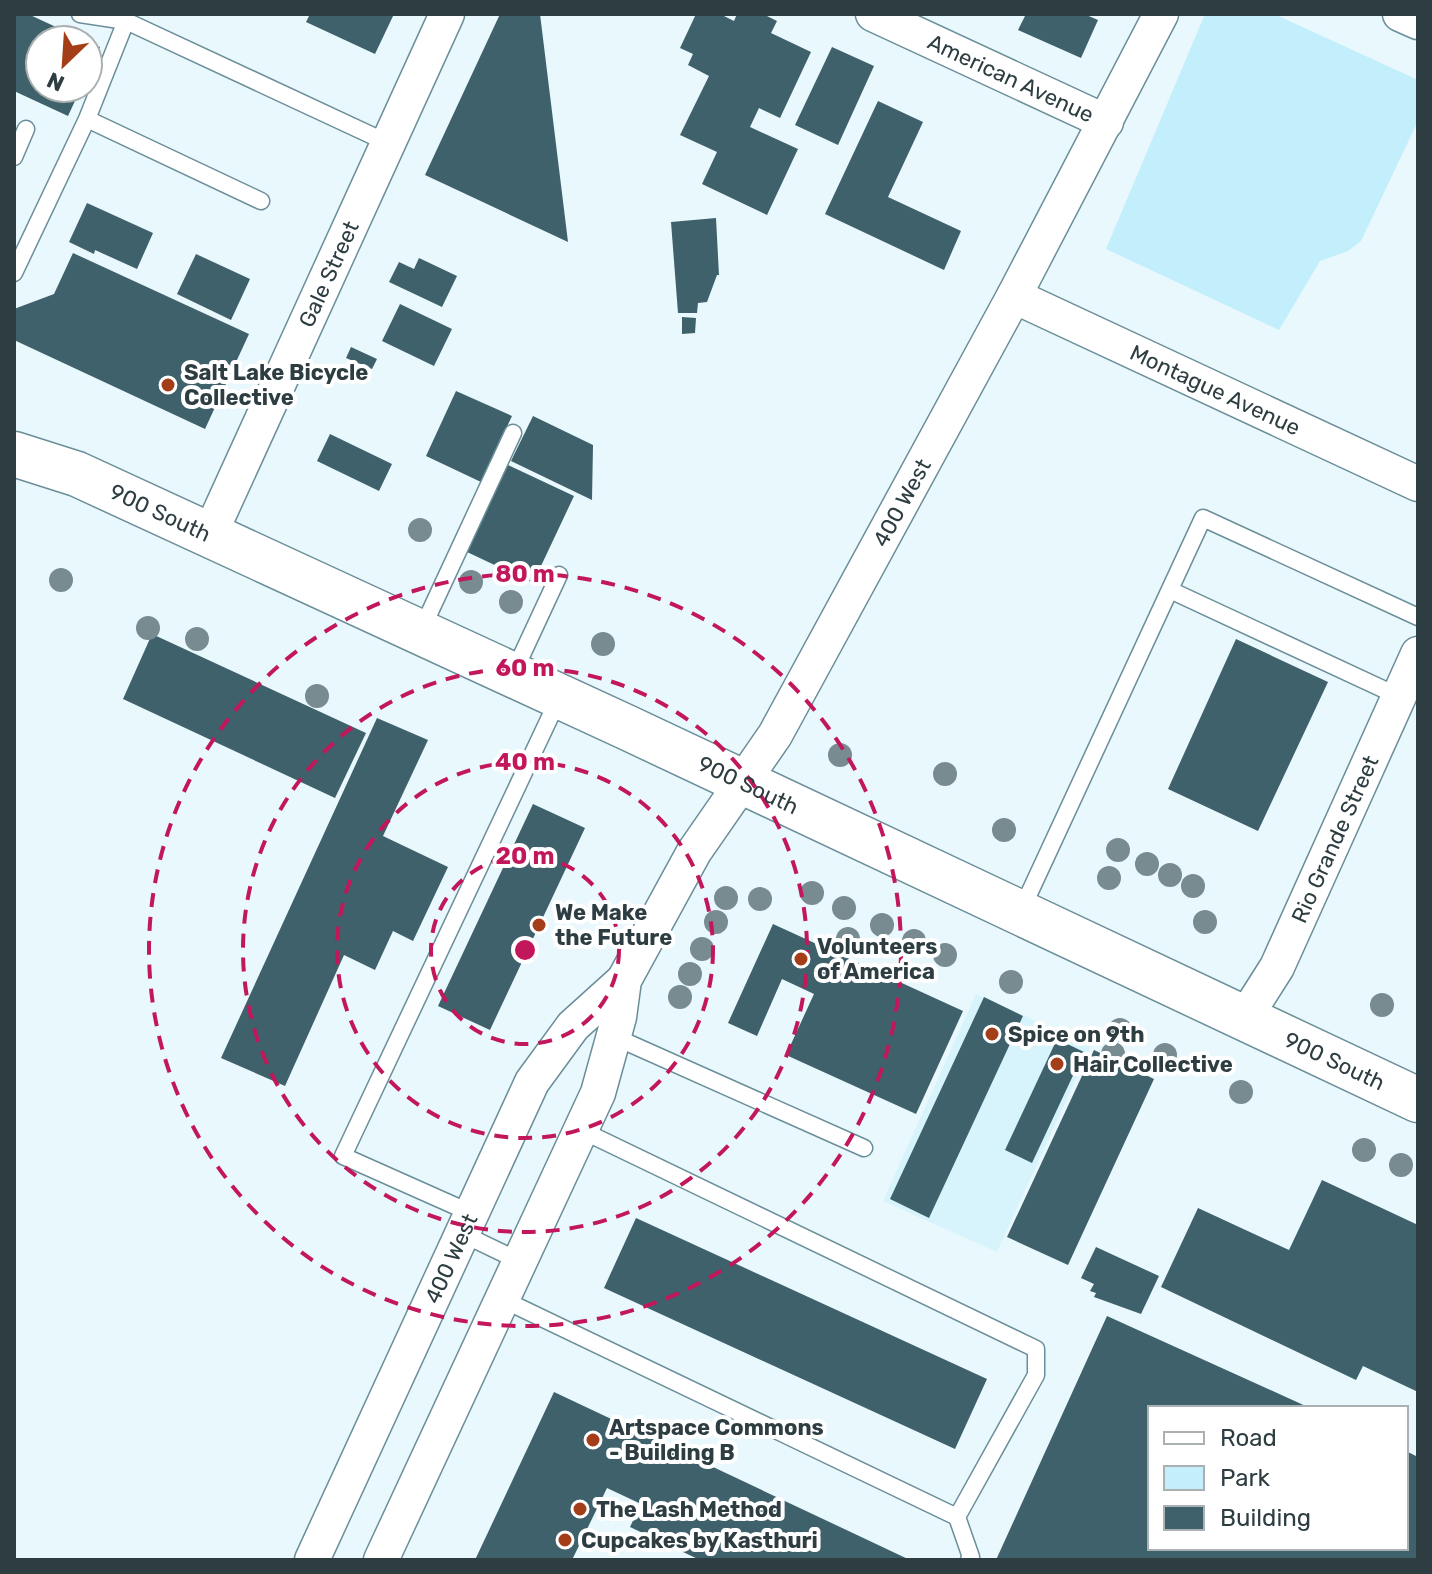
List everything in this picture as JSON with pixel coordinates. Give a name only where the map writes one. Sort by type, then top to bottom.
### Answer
[{"type":"street","name":"Gale Street","points":[[209,536],[447,14]]},
{"type":"street","name":"400 West","points":[[312,1560],[532,1082],[573,1026],[624,980],[694,852],[775,735],[1014,296],[1161,14]]},
{"type":"street","points":[[1400,14],[1418,22]]},
{"type":"street","name":"American Avenue","points":[[882,16],[1106,122]]},
{"type":"street","name":"Montague Avenue","points":[[1014,296],[1418,484]]},
{"type":"street","name":"900 South","points":[[14,426],[77,474]]},
{"type":"street","points":[[14,444],[77,474]]},
{"type":"street","name":"900 South","points":[[14,454],[77,474],[1418,1100]]},
{"type":"street","name":"Rio Grande Street","points":[[1244,1019],[1277,967],[1418,654]]},
{"type":"street","name":"400 West","points":[[381,1560],[598,1093],[615,1037],[624,980]]},
{"type":"lane","points":[[80,14],[126,21],[388,143]]},
{"type":"lane","points":[[14,273],[87,119],[126,21]]},
{"type":"lane","points":[[87,119],[261,201]]},
{"type":"lane","points":[[14,157],[26,129]]},
{"type":"lane","points":[[420,633],[513,433]]},
{"type":"lane","points":[[1020,912],[1203,518],[1418,617]]},
{"type":"lane","points":[[512,675],[559,575]]},
{"type":"lane","points":[[1170,590],[1398,696]]},
{"type":"lane","points":[[519,1261],[466,1223],[343,1156],[560,697]]},
{"type":"lane","points":[[615,1037],[864,1148]]},
{"type":"lane","points":[[581,1130],[1036,1349],[1036,1375],[957,1517]]},
{"type":"lane","points":[[502,1299],[957,1517],[971,1557],[969,1560]]},
{"type":"shaded area","points":[[976,994],[1091,1046],[997,1252],[883,1201]]},
{"type":"green space","points":[[1205,14],[1274,14],[1418,80],[1418,121],[1361,241],[1348,251],[1320,261],[1279,330],[1106,249]]},
{"type":"building","points":[[14,14],[28,14],[50,24],[24,24],[24,96],[14,91]]},
{"type":"building","points":[[310,14],[394,14],[375,54],[306,22]]},
{"type":"building","points":[[500,14],[540,14],[568,242],[425,175]]},
{"type":"building","points":[[696,14],[720,14],[734,21],[737,14],[763,14],[777,21],[771,33],[811,52],[780,118],[759,108],[750,127],[798,149],[767,215],[702,184],[717,152],[680,135],[709,76],[688,65],[693,54],[680,48]]},
{"type":"building","points":[[1026,14],[1084,14],[1098,20],[1081,58],[1018,30]]},
{"type":"building","points":[[832,47],[874,66],[838,145],[795,125]]},
{"type":"building","points":[[878,101],[923,122],[888,197],[961,231],[944,270],[825,214]]},
{"type":"building","points":[[42,104],[74,104],[68,116]]},
{"type":"building","points":[[87,203],[153,233],[137,269],[69,242]]},
{"type":"building","points":[[716,218],[719,275],[707,302],[698,303],[697,313],[678,313],[671,222]]},
{"type":"building","name":"Salt Lake Bicycle Collective","points":[[73,253],[249,334],[205,429],[14,340],[14,309],[54,294]]},
{"type":"building","points":[[196,254],[250,279],[231,320],[177,294]]},
{"type":"building","points":[[419,258],[457,276],[442,307],[389,282],[399,262],[414,269]]},
{"type":"building","points":[[400,304],[452,329],[434,366],[382,341]]},
{"type":"building","points":[[682,317],[696,318],[695,333],[682,334]]},
{"type":"building","points":[[351,347],[377,359],[372,369],[346,358]]},
{"type":"building","points":[[456,391],[512,416],[481,482],[426,456]]},
{"type":"building","points":[[533,416],[593,445],[592,500],[511,461]]},
{"type":"building","points":[[330,434],[392,464],[379,491],[317,461]]},
{"type":"building","points":[[508,465],[574,496],[533,583],[467,552]]},
{"type":"building","points":[[152,634],[366,733],[335,798],[123,699]]},
{"type":"building","points":[[1236,639],[1328,682],[1258,831],[1168,789]]},
{"type":"building","points":[[377,718],[428,740],[383,836],[448,867],[413,941],[393,931],[375,970],[344,955],[285,1086],[221,1058]]},
{"type":"building","points":[[533,804],[585,828],[490,1030],[438,1006]]},
{"type":"building","points":[[773,924],[963,1011],[916,1114],[786,1055],[814,994],[782,979],[757,1036],[728,1023]]},
{"type":"building","points":[[984,997],[1023,1016],[929,1218],[890,1199]]},
{"type":"building","points":[[1057,1039],[1084,1052],[1032,1163],[1005,1150]]},
{"type":"building","points":[[1094,1050],[1154,1079],[1068,1265],[1007,1237]]},
{"type":"building","points":[[1322,1180],[1418,1225],[1418,1392],[1363,1366],[1356,1380],[1161,1287],[1198,1208],[1289,1250]]},
{"type":"building","points":[[636,1218],[987,1379],[955,1449],[604,1288]]},
{"type":"building","points":[[1096,1247],[1159,1276],[1141,1314],[1094,1297],[1096,1293],[1090,1291],[1094,1284],[1081,1278]]},
{"type":"building","points":[[1107,1316],[1306,1406],[1148,1406],[1148,1550],[1408,1550],[1408,1452],[1418,1457],[1418,1560],[996,1560]]},
{"type":"building","name":"Artspace Commons - Building B","points":[[554,1392],[910,1560],[700,1560],[630,1527],[641,1504],[607,1488],[572,1560],[475,1560]]},
{"type":"place","name":"Salt Lake Bicycle Collective","points":[[168,385]]},
{"type":"place","name":"We Make the Future","points":[[539,925]]},
{"type":"place","name":"Volunteers of America","points":[[801,959]]},
{"type":"place","name":"Spice on 9th","points":[[992,1034]]},
{"type":"place","name":"Hair Collective","points":[[1057,1064]]},
{"type":"place","name":"Artspace Commons - Building B","points":[[593,1440]]},
{"type":"place","name":"The Lash Method","points":[[580,1509]]},
{"type":"place","name":"Cupcakes by Kasthuri","points":[[565,1540]]}]
